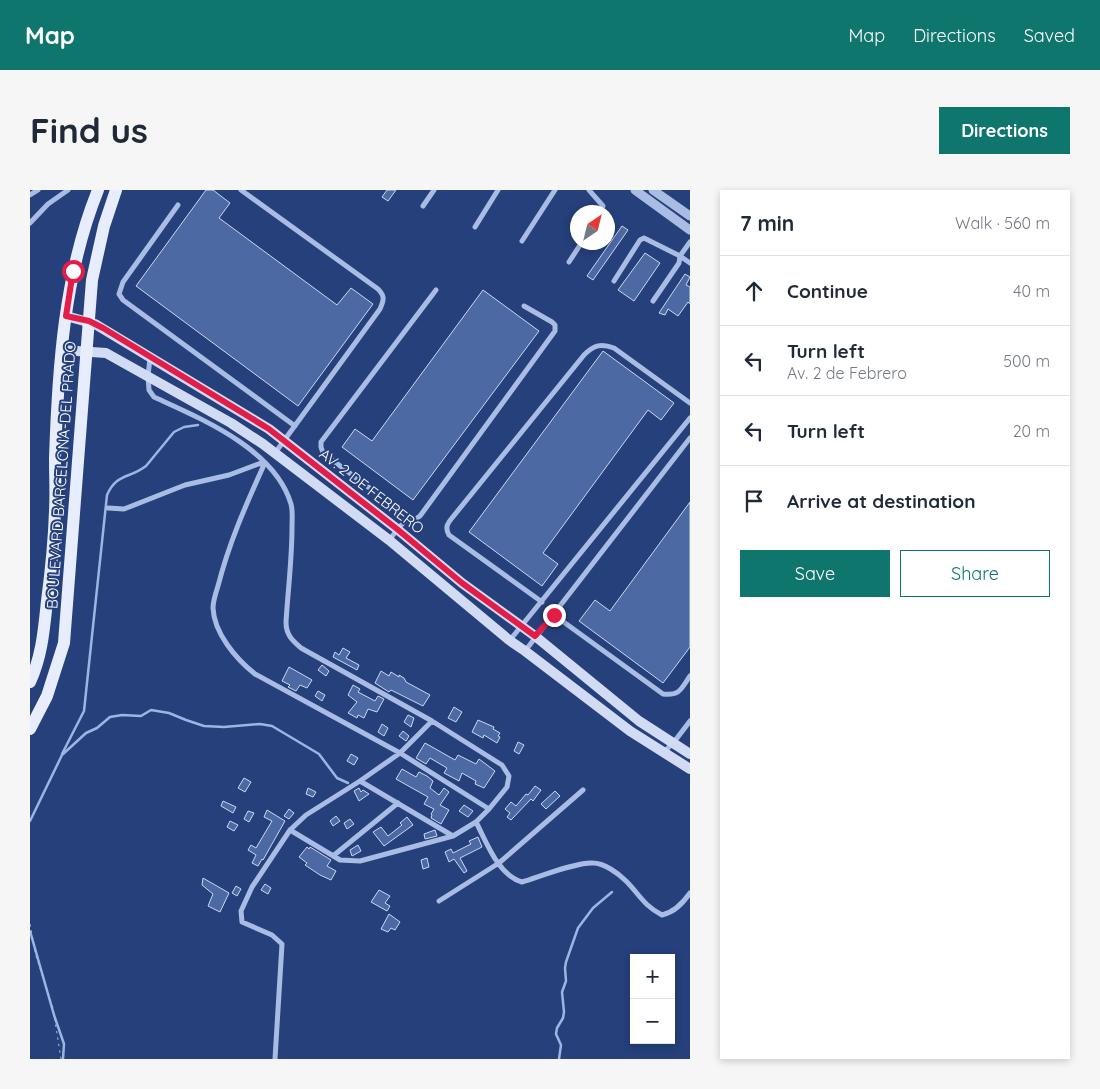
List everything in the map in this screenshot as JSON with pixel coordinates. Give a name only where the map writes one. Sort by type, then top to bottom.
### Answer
[{"type":"main road","name":"BOULEVARD BARCELONA-DEL PRADO","points":[[30,682],[42,647],[51,572],[57,431],[66,316],[73,271],[98,190]]},
{"type":"main road","name":"BOULEVARD BARCELONA-DEL PRADO","points":[[30,729],[47,696],[64,643],[92,280],[104,226],[116,190]]},
{"type":"main road","name":"AV. 2 DE FEBRERO","points":[[66,316],[89,321],[269,429],[397,529],[462,583],[535,636],[639,721],[690,754]]},
{"type":"main road","name":"AV. 2 DE FEBRERO","points":[[62,350],[106,353],[231,423],[275,453],[389,540],[509,640],[525,650],[630,731],[690,769]]},
{"type":"street","points":[[30,195],[38,190]]},
{"type":"street","points":[[30,223],[48,204],[68,190]]},
{"type":"street","points":[[241,190],[378,289],[383,294],[384,301],[275,453]]},
{"type":"street","points":[[423,206],[434,190]]},
{"type":"street","points":[[475,227],[498,190]]},
{"type":"street","points":[[522,241],[555,190]]},
{"type":"street","points":[[635,190],[690,230]]},
{"type":"street","points":[[654,190],[690,216]]},
{"type":"street","points":[[592,191],[602,205]]},
{"type":"street","points":[[178,205],[123,282],[119,294],[123,300],[295,426]]},
{"type":"street","points":[[614,280],[642,238],[686,259]]},
{"type":"street","points":[[653,301],[679,263],[686,259],[690,242]]},
{"type":"street","points":[[570,262],[577,250]]},
{"type":"street","points":[[436,290],[321,442],[323,453],[414,520],[420,516],[555,331],[555,325],[552,322],[524,306]]},
{"type":"street","points":[[542,602],[448,535],[447,525],[452,518],[584,355],[594,347],[601,344],[614,348],[690,403]]},
{"type":"street","points":[[150,357],[149,390],[154,397],[202,419],[240,444],[267,463],[284,488],[292,506],[292,556],[286,622],[286,631],[290,638],[301,648],[432,721],[502,765],[509,776],[507,787],[489,809],[476,822],[453,836],[360,861],[340,860],[290,830]]},
{"type":"street","points":[[509,640],[542,602],[690,418]]},
{"type":"street","points":[[525,650],[690,438]]},
{"type":"street","points":[[108,508],[124,508],[185,486],[242,471],[258,463],[262,464],[263,467],[240,516],[222,571],[213,607],[217,627],[245,666],[255,674],[400,753],[489,809]]},
{"type":"street","points":[[389,540],[408,517]]},
{"type":"street","points":[[554,615],[663,694],[672,695],[677,693],[690,676]]},
{"type":"street","points":[[275,1059],[282,944],[272,935],[242,922],[241,911],[252,887],[290,830],[306,815],[360,782],[400,753],[432,721]]},
{"type":"street","points":[[664,752],[690,722]]},
{"type":"street","points":[[360,782],[453,836]]},
{"type":"street","points":[[439,901],[498,863],[583,790]]},
{"type":"street","points":[[333,856],[398,803]]},
{"type":"street","points":[[476,822],[498,863],[508,876],[522,882],[582,864],[593,863],[603,865],[626,881],[643,902],[662,914],[671,912],[680,905],[690,892]]},
{"type":"path","points":[[30,924],[36,956],[53,1008],[60,1059]]},
{"type":"building","points":[[206,190],[213,190],[230,203],[219,218],[337,305],[351,288],[373,304],[298,406],[136,286]]},
{"type":"building","points":[[387,190],[396,190],[388,201],[382,197]]},
{"type":"building","points":[[622,226],[628,230],[615,249],[615,236]]},
{"type":"building","points":[[605,250],[614,250],[593,280],[587,276]]},
{"type":"building","points":[[645,253],[660,263],[634,301],[618,290]]},
{"type":"building","points":[[685,274],[690,277],[686,285],[690,287],[690,304],[688,302],[678,316],[668,309],[665,315],[659,313]]},
{"type":"building","points":[[483,290],[539,331],[413,500],[342,447],[355,429],[372,441]]},
{"type":"building","points":[[603,351],[674,403],[661,420],[648,410],[543,553],[558,564],[542,586],[469,532]]},
{"type":"building","points":[[690,502],[690,647],[663,683],[579,621],[595,600],[610,611]]},
{"type":"building","points":[[343,648],[350,652],[346,658],[359,665],[357,670],[333,657],[335,652],[339,655]]},
{"type":"building","points":[[322,665],[329,671],[326,676],[318,670]]},
{"type":"building","points":[[289,667],[312,680],[307,688],[300,685],[296,691],[282,681]]},
{"type":"building","points":[[381,671],[389,676],[391,672],[399,677],[399,675],[406,682],[430,695],[423,706],[391,690],[389,692],[375,683]]},
{"type":"building","points":[[353,685],[360,689],[358,692],[375,701],[378,696],[384,699],[377,712],[368,709],[364,718],[358,715],[357,718],[348,713],[357,702],[348,695]]},
{"type":"building","points":[[318,691],[325,695],[322,701],[315,696]]},
{"type":"building","points":[[454,707],[462,712],[456,722],[448,718]]},
{"type":"building","points":[[408,715],[414,718],[411,727],[404,722]]},
{"type":"building","points":[[478,720],[494,727],[493,729],[500,733],[497,743],[484,735],[483,738],[472,732]]},
{"type":"building","points":[[382,724],[388,728],[384,736],[378,732]]},
{"type":"building","points":[[403,731],[409,736],[406,741],[399,736]]},
{"type":"building","points":[[518,742],[524,745],[519,754],[514,751]]},
{"type":"building","points":[[425,743],[455,760],[458,755],[476,764],[479,759],[495,771],[484,788],[475,784],[476,781],[462,773],[459,781],[444,773],[447,768],[430,758],[426,764],[416,758]]},
{"type":"building","points":[[351,754],[358,758],[354,765],[347,761]]},
{"type":"building","points":[[402,769],[416,777],[419,772],[427,776],[433,781],[430,788],[439,795],[444,788],[449,792],[440,805],[449,810],[441,824],[431,818],[434,809],[424,804],[428,797],[396,779]]},
{"type":"building","points":[[244,778],[251,782],[245,792],[238,788]]},
{"type":"building","points":[[535,786],[541,790],[533,801],[531,799],[511,820],[507,817],[510,813],[505,809],[511,802],[516,806]]},
{"type":"building","points":[[308,788],[316,792],[313,797],[306,794]]},
{"type":"building","points":[[359,788],[361,792],[363,790],[369,794],[359,801],[354,791]]},
{"type":"building","points":[[555,791],[560,796],[546,809],[541,804]]},
{"type":"building","points":[[223,801],[236,807],[233,813],[221,806]]},
{"type":"building","points":[[464,805],[473,811],[468,817],[459,811]]},
{"type":"building","points":[[289,809],[294,813],[289,819],[284,816]]},
{"type":"building","points":[[267,810],[285,821],[258,866],[252,863],[256,855],[248,850],[251,845],[256,848],[272,821],[264,817]]},
{"type":"building","points":[[248,811],[254,813],[249,822],[244,819]]},
{"type":"building","points":[[336,816],[340,821],[333,826],[330,821]]},
{"type":"building","points":[[407,817],[413,825],[384,846],[373,832],[381,827],[388,836],[402,825],[400,823]]},
{"type":"building","points":[[350,819],[354,824],[347,829],[344,823]]},
{"type":"building","points":[[230,821],[238,825],[234,831],[227,827]]},
{"type":"building","points":[[435,830],[437,836],[425,839],[424,834]]},
{"type":"building","points":[[478,837],[482,847],[460,858],[467,871],[464,873],[454,859],[449,862],[445,852],[451,849],[453,853],[471,844],[469,841]]},
{"type":"building","points":[[358,845],[361,851],[352,856],[350,850]]},
{"type":"building","points":[[307,847],[331,860],[327,866],[336,871],[331,880],[305,865],[307,863],[299,857]]},
{"type":"building","points":[[427,858],[429,867],[423,869],[421,860]]},
{"type":"building","points":[[203,878],[229,893],[220,912],[208,906],[213,894],[202,885]]},
{"type":"building","points":[[265,884],[271,888],[268,894],[261,890]]},
{"type":"building","points":[[236,886],[241,889],[237,896],[232,893]]},
{"type":"building","points":[[379,890],[390,896],[385,903],[390,906],[387,911],[371,902]]},
{"type":"building","points":[[389,914],[400,922],[395,930],[391,928],[388,932],[381,929]]},
{"type":"waterway","points":[[62,754],[84,711],[107,495],[119,480],[146,466],[174,432],[184,427],[198,425]]},
{"type":"waterway","points":[[30,821],[62,755],[86,733],[97,728],[110,717],[122,715],[141,716],[151,710],[169,713],[204,726],[224,727],[260,724],[272,726],[319,754],[337,778],[348,783]]},
{"type":"waterway","points":[[559,1059],[561,1045],[556,1034],[564,1012],[562,992],[566,981],[566,962],[578,928],[593,908],[612,892]]},
{"type":"waterway","points":[[30,931],[64,1044],[63,1059]]},
{"type":"route","points":[[73,271],[66,316],[89,321],[103,328],[269,429],[397,529],[462,583],[535,636],[554,615]]}]
